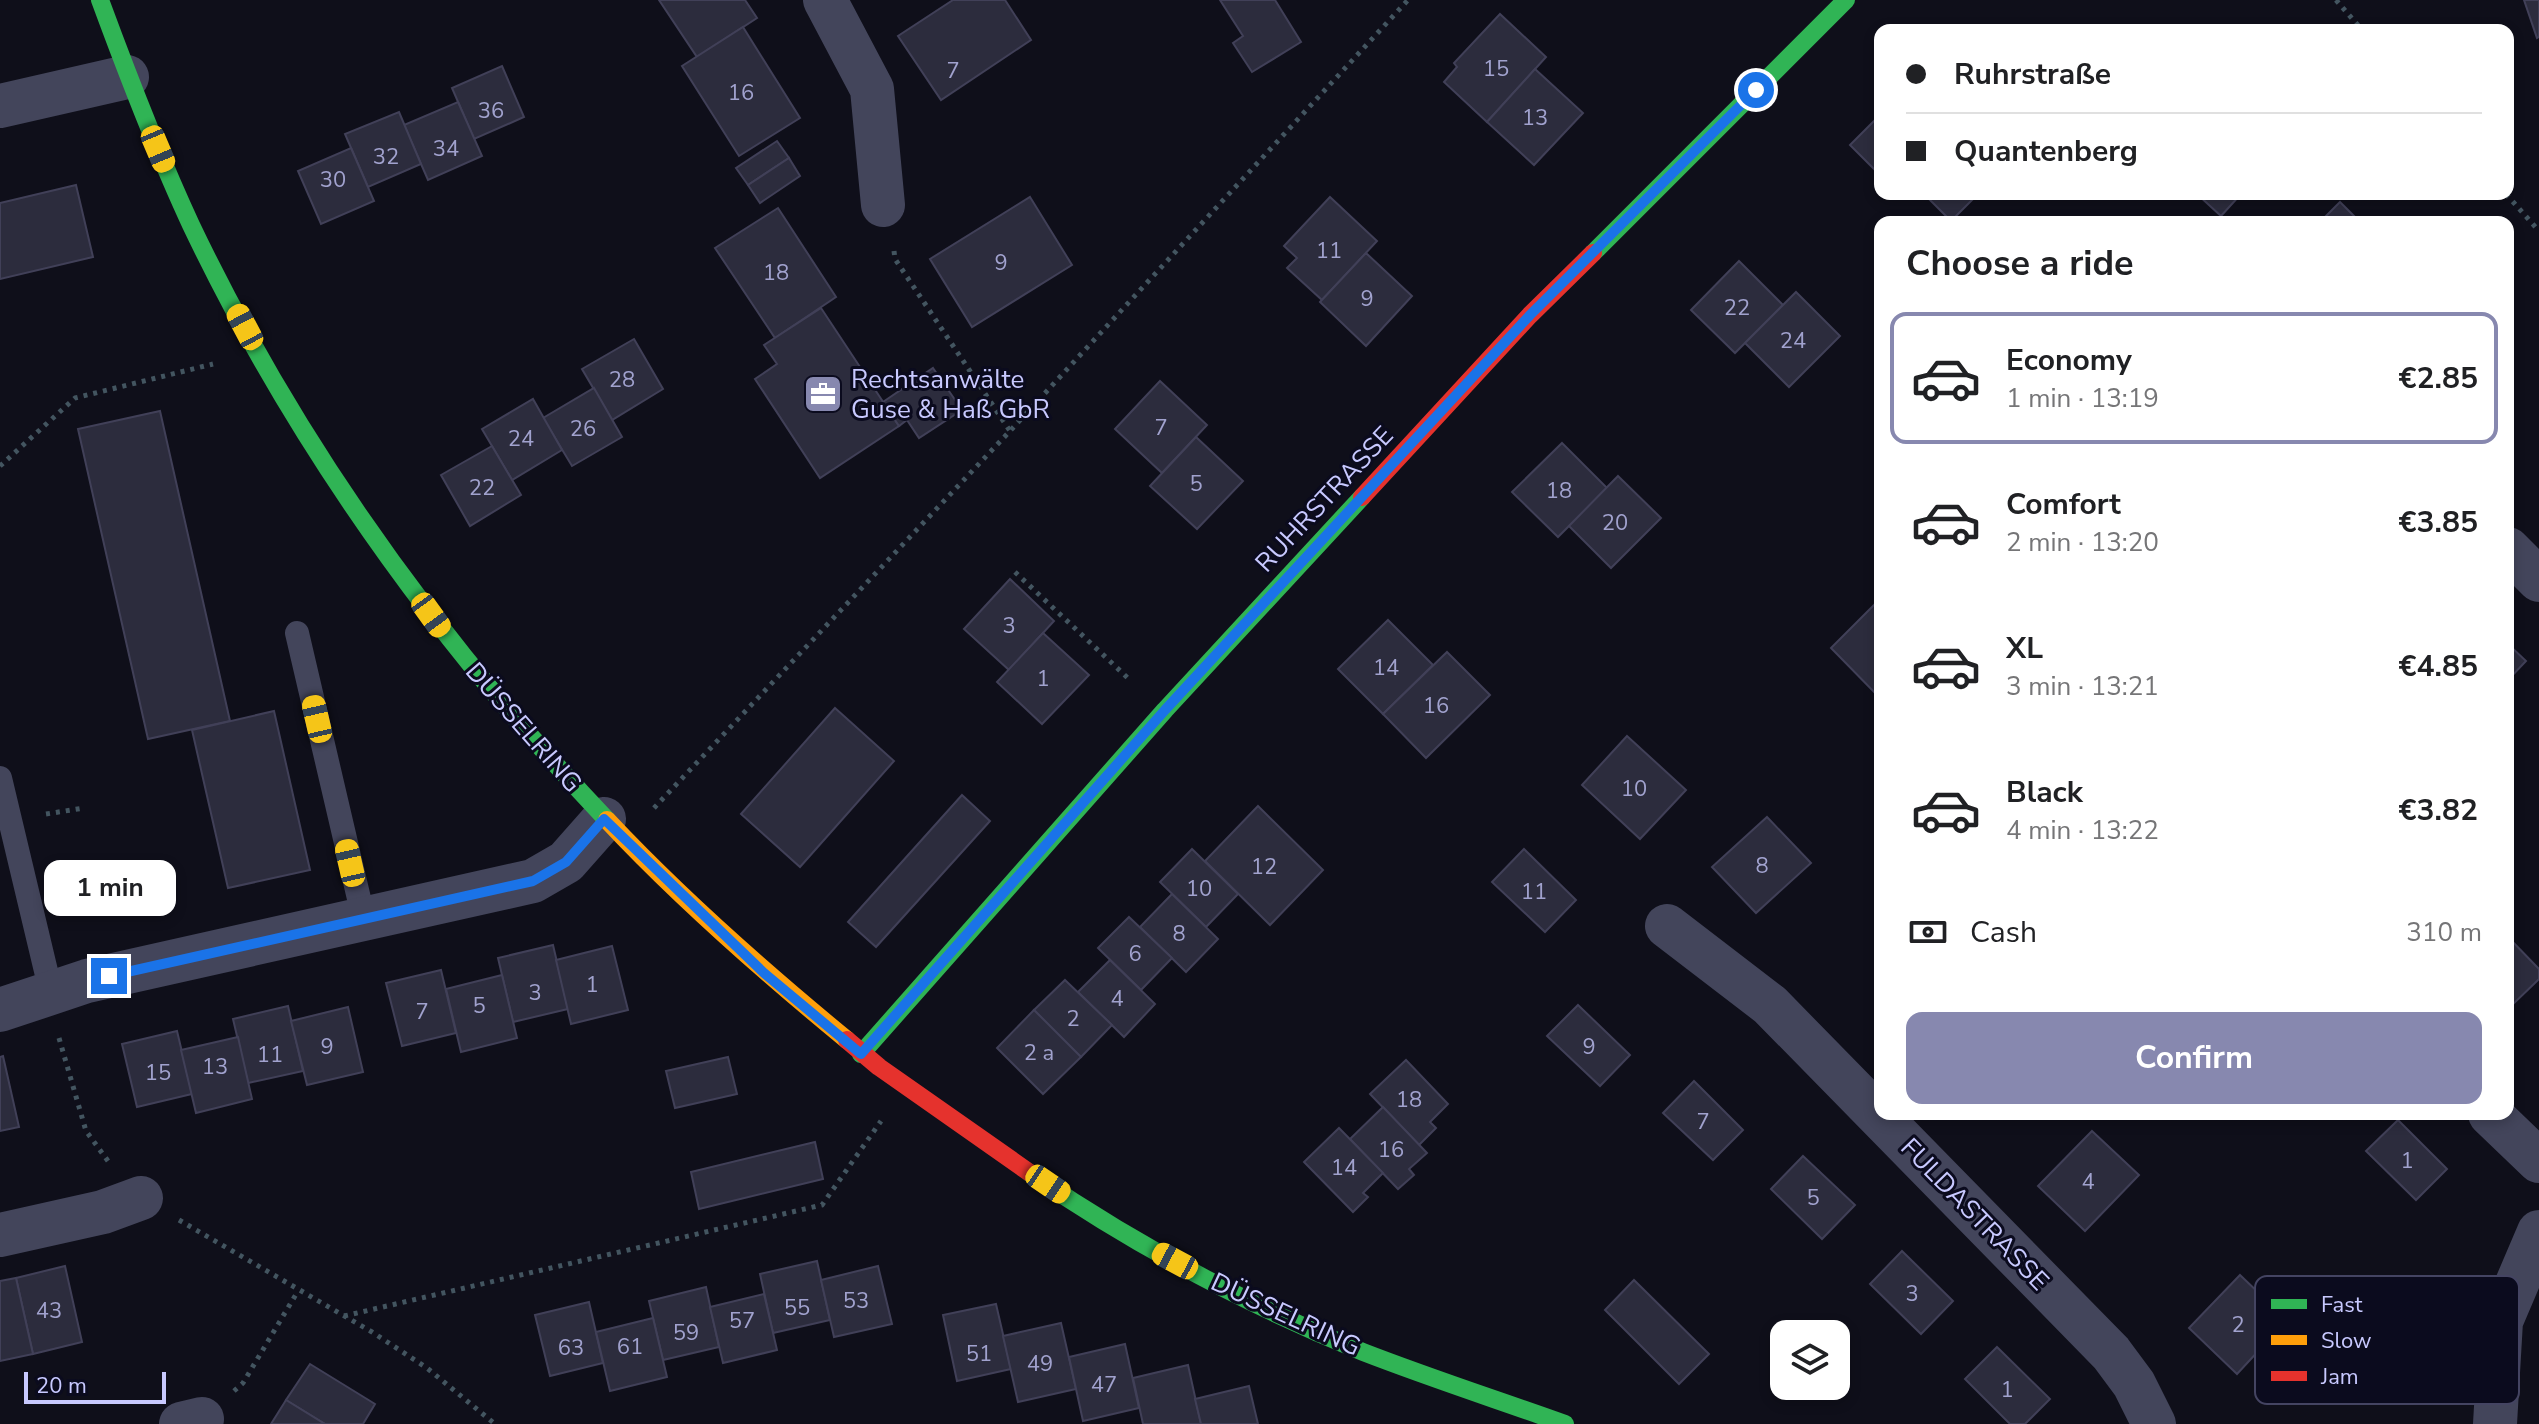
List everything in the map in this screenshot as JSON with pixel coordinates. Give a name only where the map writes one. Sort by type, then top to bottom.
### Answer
[{"type":"street","name":"DÜSSELRING","points":[[100,0],[127,77],[206,256],[258,351],[338,484],[448,638],[558,770],[614,830],[764,973],[861,1054],[905,1088],[1121,1233],[1255,1303],[1393,1364],[1565,1424]]},
{"type":"street","points":[[825,0],[872,89],[883,205]]},
{"type":"street","name":"RUHRSTRASSE","points":[[861,1054],[1165,710],[1530,315],[1846,0]]},
{"type":"street","points":[[0,106],[127,77]]},
{"type":"street","points":[[2514,555],[2539,580]]},
{"type":"street","points":[[0,1010],[69,987],[533,881],[614,830]]},
{"type":"street","name":"FULDASTRASSE","points":[[1667,926],[1770,1005],[1874,1111]]},
{"type":"street","name":"FULDASTRASSE","points":[[1883,1120],[2111,1353],[2134,1384],[2154,1424]]},
{"type":"street","points":[[2496,1120],[2539,1161]]},
{"type":"street","points":[[0,1235],[103,1212],[141,1198]]},
{"type":"street","points":[[2519,1279],[2539,1232]]},
{"type":"street","points":[[2495,1424],[2496,1404]]},
{"type":"lane","points":[[297,633],[364,920]]},
{"type":"lane","points":[[0,778],[69,987]]},
{"type":"path","points":[[614,830],[1010,431],[1408,0]]},
{"type":"path","points":[[2336,0],[2357,24]]},
{"type":"path","points":[[2511,200],[2539,231]]},
{"type":"path","points":[[883,205],[895,259],[1010,431]]},
{"type":"path","points":[[0,466],[75,398],[258,351]]},
{"type":"path","points":[[1015,572],[1137,686]]},
{"type":"path","points":[[69,987],[57,1031],[86,1131],[141,1198],[427,1368],[495,1424]]},
{"type":"path","points":[[344,1316],[822,1205],[905,1088]]},
{"type":"path","points":[[191,1421],[243,1383],[298,1291]]},
{"type":"building","points":[[659,0],[745,0],[757,18],[697,57]]},
{"type":"building","points":[[953,0],[1005,0],[1031,40],[941,100],[898,36]]},
{"type":"building","points":[[1220,0],[1275,0],[1301,42],[1252,72],[1233,43],[1243,36]]},
{"type":"building","points":[[2524,0],[2539,0],[2537,38]]},
{"type":"building","points":[[1500,14],[1546,57],[1487,122],[1444,82],[1457,67],[1454,63]]},
{"type":"building","points":[[743,27],[800,118],[739,156],[682,66]]},
{"type":"building","points":[[502,66],[524,117],[474,139],[452,88]]},
{"type":"building","points":[[1535,69],[1583,113],[1534,165],[1487,122]]},
{"type":"building","points":[[458,102],[482,156],[428,180],[404,125]]},
{"type":"building","points":[[399,112],[421,164],[368,187],[345,134]]},
{"type":"building","points":[[1874,121],[1874,169],[1850,145]]},
{"type":"building","points":[[777,141],[789,158],[748,185],[736,168]]},
{"type":"building","points":[[351,148],[374,201],[321,224],[298,171]]},
{"type":"building","points":[[789,158],[800,176],[760,203],[748,185]]},
{"type":"building","points":[[76,185],[93,257],[0,279],[0,203]]},
{"type":"building","points":[[1030,197],[1072,265],[972,327],[930,259]]},
{"type":"building","points":[[1330,197],[1377,241],[1322,300],[1287,268],[1297,258],[1284,246]]},
{"type":"building","points":[[1930,200],[1972,200],[1956,216],[1946,216]]},
{"type":"building","points":[[2204,200],[2236,200],[2221,216]]},
{"type":"building","points":[[2340,202],[2354,216],[2326,216]]},
{"type":"building","points":[[778,208],[836,297],[775,338],[715,248]]},
{"type":"building","points":[[1366,253],[1412,296],[1366,346],[1320,302]]},
{"type":"building","points":[[1739,261],[1783,305],[1735,353],[1691,310]]},
{"type":"building","points":[[1796,292],[1840,336],[1789,387],[1745,343]]},
{"type":"building","points":[[821,308],[899,426],[820,478],[755,379],[777,364],[764,345]]},
{"type":"building","points":[[634,339],[663,389],[612,420],[582,369]]},
{"type":"building","points":[[933,368],[962,410],[919,438],[907,420],[899,426],[883,402]]},
{"type":"building","points":[[1160,381],[1207,425],[1162,473],[1115,429]]},
{"type":"building","points":[[594,388],[622,437],[572,466],[543,418]]},
{"type":"building","points":[[533,399],[562,450],[512,480],[482,429]]},
{"type":"building","points":[[160,411],[230,721],[148,739],[78,429]]},
{"type":"building","points":[[1196,437],[1243,481],[1197,529],[1150,486]]},
{"type":"building","points":[[1562,443],[1607,488],[1558,537],[1512,492]]},
{"type":"building","points":[[492,446],[521,495],[470,526],[441,475]]},
{"type":"building","points":[[1618,476],[1661,518],[1611,568],[1569,526]]},
{"type":"building","points":[[1010,579],[1054,621],[1009,670],[964,629]]},
{"type":"building","points":[[1874,605],[1874,692],[1831,648]]},
{"type":"building","points":[[1388,620],[1433,665],[1383,714],[1338,669]]},
{"type":"building","points":[[1043,633],[1089,675],[1042,724],[997,682]]},
{"type":"building","points":[[2514,650],[2526,661],[2514,674]]},
{"type":"building","points":[[1447,652],[1490,695],[1426,758],[1383,714]]},
{"type":"building","points":[[835,708],[894,761],[800,867],[741,814]]},
{"type":"building","points":[[274,711],[310,870],[228,888],[192,730]]},
{"type":"building","points":[[1627,736],[1686,790],[1640,839],[1582,785]]},
{"type":"building","points":[[962,795],[990,821],[876,947],[848,922]]},
{"type":"building","points":[[1258,806],[1323,870],[1270,925],[1205,861]]},
{"type":"building","points":[[1767,817],[1811,863],[1756,913],[1712,867]]},
{"type":"building","points":[[1192,849],[1238,894],[1206,927],[1160,882]]},
{"type":"building","points":[[1524,849],[1576,900],[1545,932],[1492,882]]},
{"type":"building","points":[[1172,894],[1218,939],[1186,972],[1140,927]]},
{"type":"building","points":[[1129,917],[1172,958],[1141,990],[1098,948]]},
{"type":"building","points":[[2514,943],[2539,969],[2539,979],[2514,1003]]},
{"type":"building","points":[[553,945],[568,1009],[513,1022],[498,958]]},
{"type":"building","points":[[612,946],[628,1010],[571,1024],[556,960]]},
{"type":"building","points":[[1110,960],[1155,1004],[1124,1037],[1078,992]]},
{"type":"building","points":[[441,970],[456,1033],[402,1046],[386,983]]},
{"type":"building","points":[[502,975],[517,1038],[461,1052],[446,989]]},
{"type":"building","points":[[1065,980],[1112,1025],[1081,1057],[1034,1010]]},
{"type":"building","points":[[1578,1005],[1630,1055],[1600,1086],[1547,1036]]},
{"type":"building","points":[[288,1006],[303,1071],[248,1083],[233,1019]]},
{"type":"building","points":[[348,1007],[363,1072],[307,1085],[291,1021]]},
{"type":"building","points":[[1034,1010],[1081,1057],[1043,1094],[997,1048]]},
{"type":"building","points":[[177,1031],[192,1094],[137,1107],[122,1044]]},
{"type":"building","points":[[238,1037],[252,1099],[196,1113],[181,1050]]},
{"type":"building","points":[[3,1056],[19,1127],[0,1131],[0,1057]]},
{"type":"building","points":[[728,1057],[737,1094],[675,1108],[666,1071]]},
{"type":"building","points":[[1406,1060],[1448,1104],[1430,1122],[1436,1128],[1419,1145],[1370,1094]]},
{"type":"building","points":[[1694,1081],[1743,1130],[1713,1160],[1663,1113]]},
{"type":"building","points":[[1383,1107],[1427,1153],[1409,1169],[1414,1175],[1398,1189],[1350,1139]]},
{"type":"building","points":[[2398,1120],[2447,1169],[2416,1200],[2366,1151]]},
{"type":"building","points":[[1339,1128],[1383,1173],[1363,1193],[1368,1197],[1353,1212],[1304,1162]]},
{"type":"building","points":[[2092,1131],[2139,1175],[2085,1231],[2038,1186]]},
{"type":"building","points":[[815,1142],[823,1179],[699,1209],[691,1172]]},
{"type":"building","points":[[1803,1156],[1855,1205],[1822,1239],[1771,1189]]},
{"type":"building","points":[[1902,1251],[1953,1301],[1921,1334],[1870,1284]]},
{"type":"building","points":[[817,1261],[830,1320],[773,1333],[760,1274]]},
{"type":"building","points":[[65,1266],[82,1342],[33,1354],[16,1278]]},
{"type":"building","points":[[878,1266],[892,1324],[834,1337],[821,1280]]},
{"type":"building","points":[[2240,1275],[2255,1289],[2255,1355],[2237,1374],[2189,1328]]},
{"type":"building","points":[[16,1278],[33,1354],[0,1361],[0,1281]]},
{"type":"building","points":[[1634,1280],[1709,1354],[1679,1384],[1605,1310]]},
{"type":"building","points":[[706,1287],[719,1347],[663,1360],[649,1301]]},
{"type":"building","points":[[764,1294],[777,1350],[723,1363],[710,1307]]},
{"type":"building","points":[[589,1302],[603,1363],[550,1376],[535,1315]]},
{"type":"building","points":[[996,1304],[1011,1369],[957,1381],[943,1315]]},
{"type":"building","points":[[653,1318],[667,1377],[610,1391],[596,1332]]},
{"type":"building","points":[[1061,1323],[1076,1389],[1018,1402],[1003,1336]]},
{"type":"building","points":[[1125,1344],[1139,1408],[1083,1421],[1069,1357]]},
{"type":"building","points":[[1997,1347],[2050,1399],[2025,1424],[2010,1424],[1965,1379]]},
{"type":"building","points":[[310,1364],[375,1404],[363,1424],[325,1424],[286,1400]]},
{"type":"building","points":[[1188,1365],[1201,1424],[1143,1424],[1133,1378]]},
{"type":"building","points":[[1249,1386],[1258,1424],[1201,1424],[1195,1399]]},
{"type":"building","points":[[286,1400],[325,1424],[271,1424]]},
{"type":"traffic: fast","points":[[100,0],[143,114],[191,225],[232,307],[325,464],[376,539],[486,684],[607,820]]},
{"type":"traffic: fast","points":[[1593,253],[1846,0]]},
{"type":"traffic: fast","points":[[861,1054],[1165,710],[1362,497]]},
{"type":"traffic: fast","points":[[1030,1173],[1150,1248],[1276,1314],[1363,1352],[1565,1424]]},
{"type":"traffic: slow","points":[[607,820],[724,934],[847,1040]]},
{"type":"traffic: jam","points":[[1362,497],[1530,315],[1593,253]]},
{"type":"traffic: jam","points":[[847,1040],[879,1067],[1030,1173]]},
{"type":"place","name":"Rechtsanwälte Guse & Haß GbR","points":[[823,394]]},
{"type":"route","points":[[109,976],[533,881],[566,862],[604,819],[764,973],[861,1054],[1165,710],[1530,315],[1756,90]]}]
